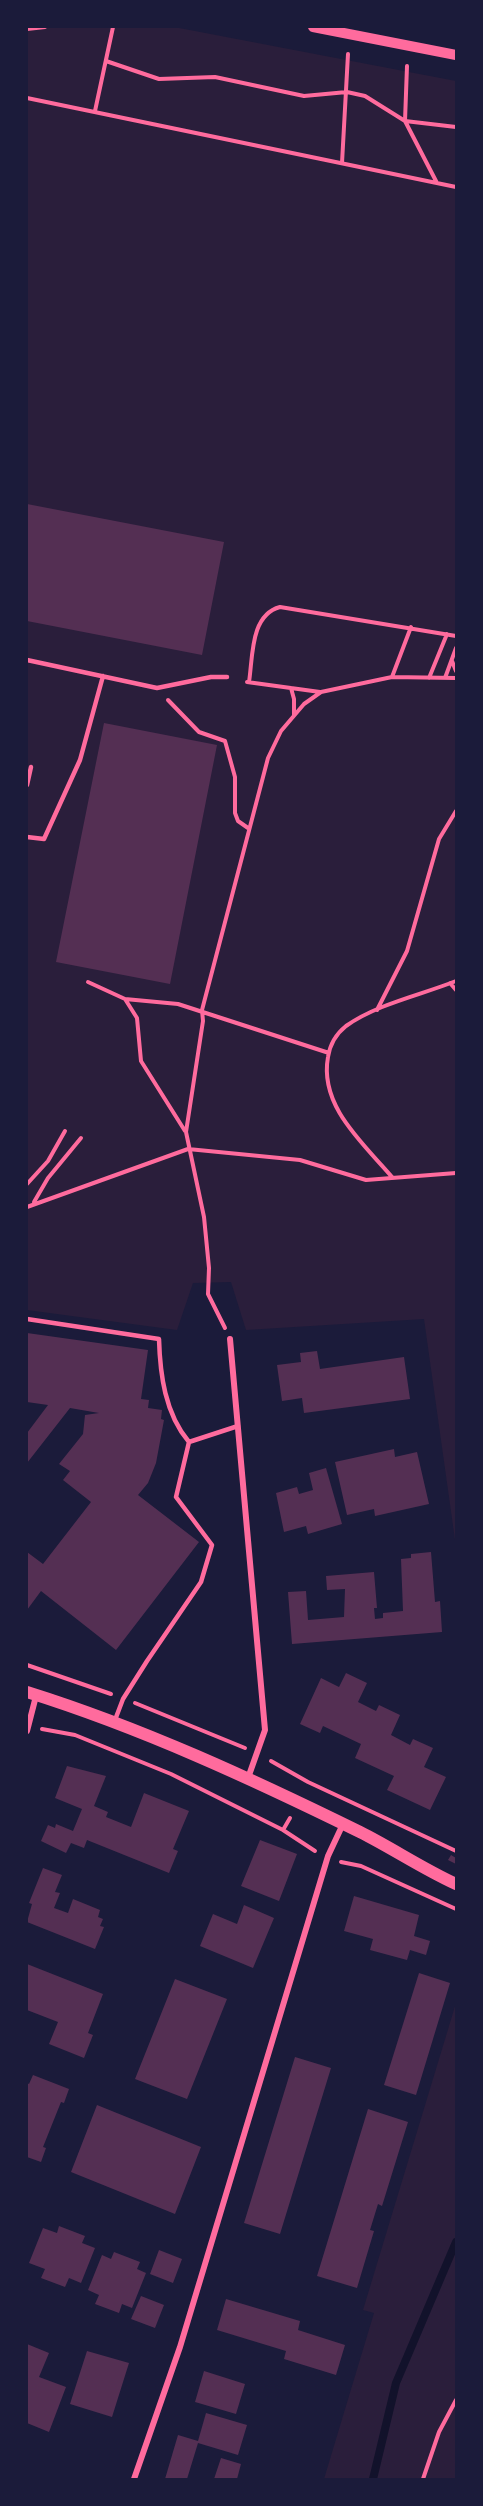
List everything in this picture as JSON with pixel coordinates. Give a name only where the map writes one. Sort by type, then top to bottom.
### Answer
[{"type":"main road","points":[[32,1694],[114,1723],[248,1778],[398,1850],[456,1884]]},
{"type":"street","points":[[313,27],[456,55]]},
{"type":"street","points":[[230,1339],[265,1730],[248,1778]]},
{"type":"street","points":[[27,1731],[32,1694]]},
{"type":"street","points":[[134,2479],[180,2347],[328,1856],[343,1824]]},
{"type":"lane","points":[[27,660],[157,688],[211,676],[227,677]]},
{"type":"lane","points":[[27,837],[44,839],[80,760],[103,676]]},
{"type":"lane","points":[[27,785],[31,767]]},
{"type":"lane","points":[[27,1319],[159,1339],[160,1370],[175,1426],[189,1442]]},
{"type":"lane","points":[[189,1442],[238,1426]]},
{"type":"lane","points":[[114,1723],[129,1689],[201,1582],[212,1545],[176,1497],[189,1442]]},
{"type":"path","points":[[27,28],[45,27]]},
{"type":"path","points":[[95,111],[113,27]]},
{"type":"path","points":[[342,163],[348,54]]},
{"type":"path","points":[[106,61],[159,79],[215,77],[304,96],[347,92],[365,96],[405,121],[456,127]]},
{"type":"path","points":[[406,66],[405,121],[437,183]]},
{"type":"path","points":[[27,98],[456,187]]},
{"type":"path","points":[[249,682],[258,625],[271,609],[291,607],[456,636]]},
{"type":"path","points":[[392,677],[411,627]]},
{"type":"path","points":[[429,678],[447,634]]},
{"type":"path","points":[[445,678],[456,648]]},
{"type":"path","points":[[451,660],[456,671]]},
{"type":"path","points":[[227,677],[321,692],[392,677],[456,678]]},
{"type":"path","points":[[157,688],[199,732],[225,741],[232,758],[235,777],[235,813],[238,821],[249,828]]},
{"type":"path","points":[[291,688],[294,716]]},
{"type":"path","points":[[230,1339],[208,1294],[209,1268],[204,1217],[186,1132],[203,1021],[202,1010],[268,758],[281,731],[321,692]]},
{"type":"path","points":[[376,1011],[408,951],[439,839],[456,811]]},
{"type":"path","points":[[392,1177],[342,1118],[327,1082],[328,1053],[332,1041],[348,1025],[376,1011],[456,981]]},
{"type":"path","points":[[88,982],[125,999],[178,1004],[202,1010],[328,1053]]},
{"type":"path","points":[[450,983],[456,990]]},
{"type":"path","points":[[125,999],[137,1018],[141,1061],[150,1079],[186,1132]]},
{"type":"path","points":[[27,1184],[48,1161],[65,1131]]},
{"type":"path","points":[[34,1202],[51,1174],[81,1138]]},
{"type":"path","points":[[27,1207],[34,1202],[114,1177],[188,1149],[300,1160],[366,1180],[456,1173]]},
{"type":"path","points":[[48,1161],[51,1174]]},
{"type":"path","points":[[28,1724],[75,1735],[171,1774],[328,1856],[361,1866],[456,1909]]},
{"type":"path","points":[[423,2479],[439,2432],[456,2400]]},
{"type":"shaded area","points":[[27,27],[174,27],[456,81],[456,1547],[424,1319],[246,1330],[231,1282],[193,1283],[177,1330],[27,1310]]},
{"type":"shaded area","points":[[456,2003],[456,2479],[324,2479],[374,2313],[363,2310]]},
{"type":"building","points":[[27,504],[224,542],[202,655],[27,621]]},
{"type":"building","points":[[104,723],[217,745],[170,984],[56,962]]},
{"type":"building","points":[[27,1333],[148,1350],[141,1399],[149,1400],[148,1408],[162,1410],[161,1419],[164,1420],[156,1463],[148,1483],[138,1495],[199,1542],[116,1650],[41,1591],[27,1610],[27,1552],[43,1564],[91,1502],[63,1480],[70,1471],[59,1464],[83,1434],[85,1415],[99,1413],[70,1408],[27,1463],[27,1433],[48,1405],[27,1402]]},
{"type":"building","points":[[317,1351],[320,1369],[404,1357],[410,1399],[304,1413],[302,1398],[282,1401],[277,1365],[301,1362],[300,1353]]},
{"type":"building","points":[[394,1449],[395,1457],[417,1452],[429,1504],[375,1516],[374,1509],[347,1515],[335,1462]]},
{"type":"building","points":[[326,1468],[342,1524],[308,1534],[306,1526],[284,1532],[276,1493],[297,1487],[299,1494],[313,1490],[309,1473]]},
{"type":"building","points":[[431,1552],[435,1602],[440,1601],[442,1632],[292,1644],[288,1592],[306,1591],[308,1620],[344,1617],[345,1589],[327,1590],[326,1576],[374,1572],[377,1608],[374,1608],[375,1619],[383,1618],[383,1613],[403,1611],[401,1559],[411,1558],[411,1554]]},
{"type":"building","points":[[346,1673],[367,1683],[358,1702],[376,1711],[379,1705],[400,1715],[391,1735],[410,1745],[413,1739],[433,1748],[424,1767],[446,1777],[430,1810],[387,1790],[394,1776],[355,1758],[361,1744],[323,1726],[320,1733],[300,1724],[321,1678],[339,1687]]},
{"type":"building","points":[[67,1766],[106,1776],[94,1806],[108,1812],[106,1817],[131,1827],[144,1793],[189,1811],[173,1849],[178,1851],[169,1873],[87,1840],[84,1848],[71,1843],[66,1853],[41,1841],[48,1825],[55,1828],[56,1824],[73,1831],[82,1809],[55,1798]]},
{"type":"building","points":[[260,1840],[297,1854],[279,1901],[241,1886]]},
{"type":"building","points":[[451,1855],[456,1858],[456,1864],[448,1860]]},
{"type":"building","points":[[43,1868],[62,1875],[55,1892],[60,1893],[54,1908],[68,1913],[73,1899],[100,1910],[98,1917],[103,1919],[100,1926],[104,1927],[95,1949],[27,1922],[32,1904],[29,1903]]},
{"type":"building","points":[[354,1896],[419,1915],[414,1936],[430,1941],[426,1955],[410,1950],[407,1960],[370,1950],[373,1939],[344,1931]]},
{"type":"building","points":[[244,1905],[274,1918],[253,1968],[200,1946],[213,1914],[237,1924]]},
{"type":"building","points":[[27,1964],[103,1994],[88,2033],[93,2035],[84,2058],[49,2044],[58,2022],[27,2010]]},
{"type":"building","points":[[419,1973],[450,1983],[416,2095],[384,2085]]},
{"type":"building","points":[[175,1979],[227,1999],[187,2099],[135,2079]]},
{"type":"building","points":[[295,2057],[331,2068],[280,2234],[244,2223]]},
{"type":"building","points":[[33,2075],[69,2089],[64,2103],[61,2102],[43,2147],[46,2148],[41,2162],[27,2157],[27,2083],[29,2084]]},
{"type":"building","points":[[97,2105],[201,2147],[175,2214],[71,2172]]},
{"type":"building","points":[[368,2109],[408,2122],[382,2206],[378,2204],[370,2230],[374,2231],[357,2288],[317,2276]]},
{"type":"building","points":[[59,2226],[85,2236],[82,2243],[95,2248],[81,2283],[69,2278],[65,2287],[41,2278],[45,2269],[29,2263],[43,2228],[57,2233]]},
{"type":"building","points":[[159,2250],[182,2259],[173,2283],[150,2274]]},
{"type":"building","points":[[114,2252],[140,2262],[137,2269],[146,2273],[132,2308],[122,2304],[119,2313],[95,2304],[99,2295],[88,2290],[102,2255],[111,2259]]},
{"type":"building","points":[[141,2296],[164,2305],[155,2328],[131,2319]]},
{"type":"building","points":[[226,2299],[300,2321],[298,2330],[345,2345],[336,2375],[284,2359],[286,2351],[217,2330]]},
{"type":"building","points":[[27,2344],[49,2353],[39,2377],[66,2387],[49,2432],[27,2423]]},
{"type":"building","points":[[87,2351],[129,2363],[112,2417],[70,2404]]},
{"type":"building","points":[[204,2371],[245,2384],[236,2414],[195,2402]]},
{"type":"building","points":[[206,2413],[247,2425],[238,2455],[198,2443],[187,2479],[165,2479],[178,2435],[198,2441]]},
{"type":"building","points":[[221,2458],[241,2464],[237,2479],[214,2479]]},
{"type":"waterway","points":[[373,2479],[396,2383],[456,2242]]}]
